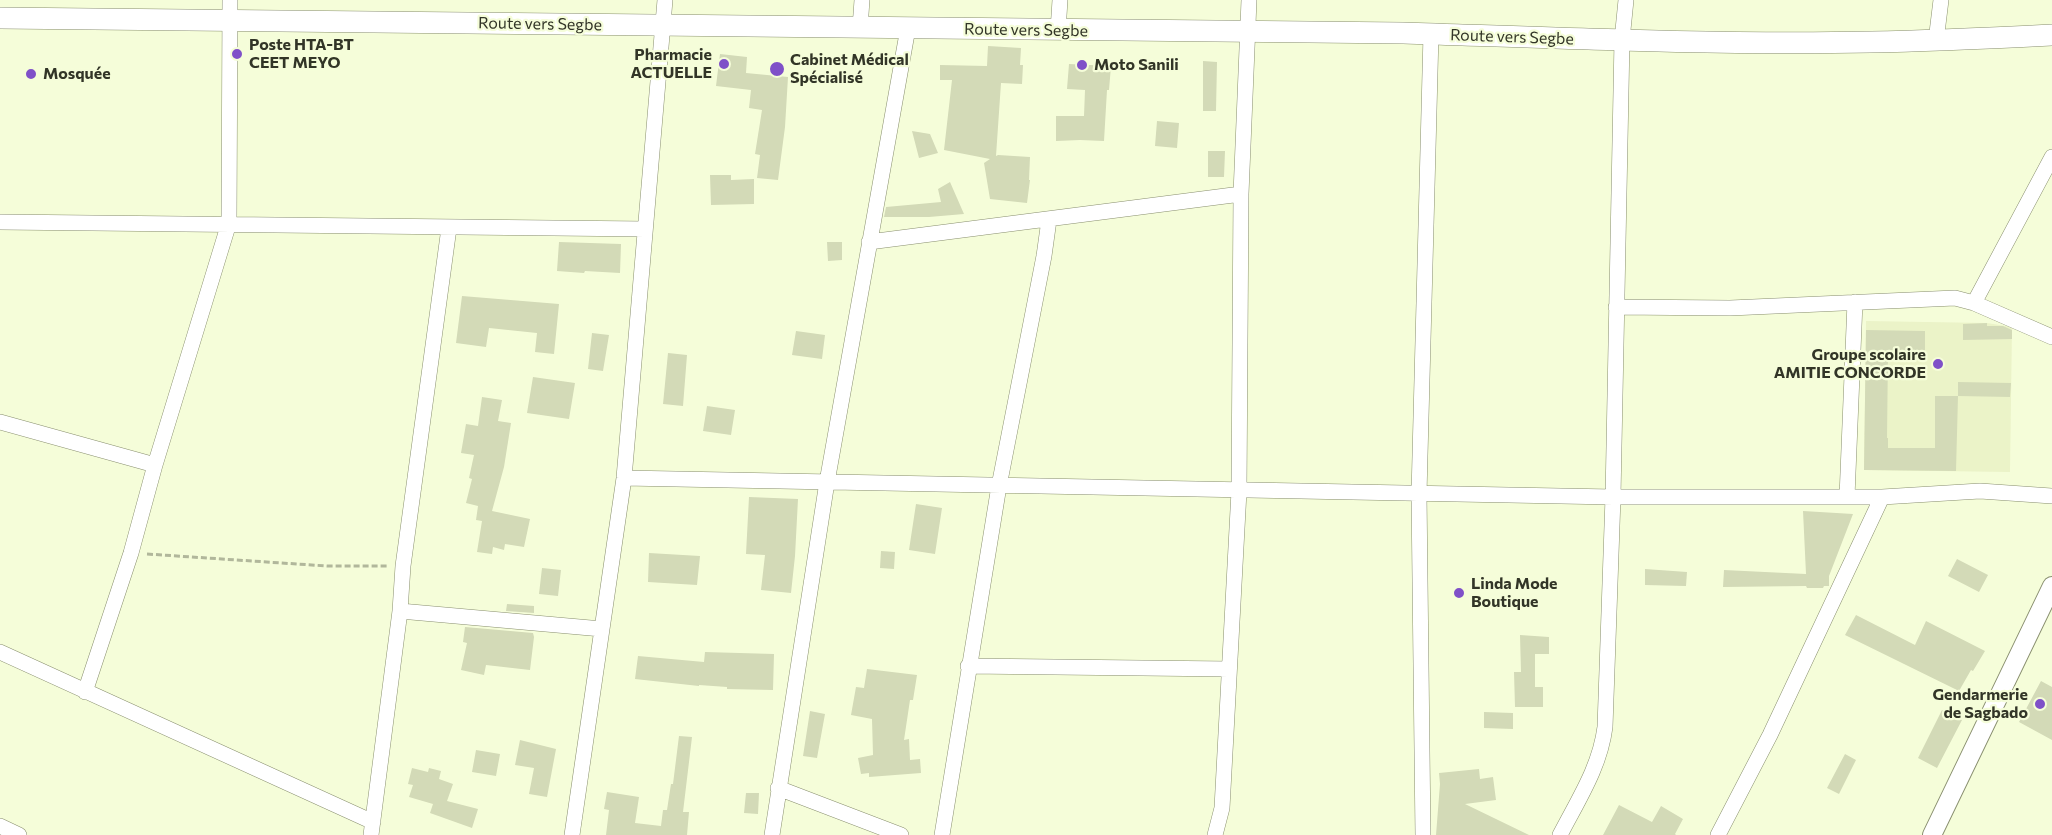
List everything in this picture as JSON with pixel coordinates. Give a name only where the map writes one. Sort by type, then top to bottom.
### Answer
[{"type":"main road","name":"Route vers Segbe","points":[[0,18],[1431,34],[1784,43],[2052,35]]},
{"type":"street","points":[[85,692],[131,553],[155,465],[229,223],[230,0]]},
{"type":"street","points":[[572,835],[624,478],[665,0]]},
{"type":"street","points":[[860,28],[862,0]]},
{"type":"street","points":[[1058,30],[1060,0]]},
{"type":"street","points":[[1215,835],[1222,808],[1239,490],[1241,194],[1249,0]]},
{"type":"street","points":[[1560,835],[1596,766],[1603,746],[1605,727],[1622,40],[1626,0]]},
{"type":"street","points":[[1936,40],[1941,0]]},
{"type":"street","points":[[772,835],[827,482],[908,28]]},
{"type":"street","points":[[1423,835],[1419,494],[1431,34]]},
{"type":"street","points":[[1974,303],[2052,157]]},
{"type":"street","points":[[869,242],[1241,194]]},
{"type":"street","points":[[942,835],[999,486],[1049,220]]},
{"type":"street","points":[[0,222],[645,229]]},
{"type":"street","points":[[0,652],[372,829],[400,611],[402,566],[449,228]]},
{"type":"street","points":[[1616,307],[1730,308],[1955,298],[1974,303],[2052,337]]},
{"type":"street","points":[[1847,497],[1855,302]]},
{"type":"street","points":[[0,422],[155,465]]},
{"type":"street","points":[[624,478],[1612,497],[1882,497],[1980,491],[2052,496]]},
{"type":"street","points":[[1718,835],[1770,735],[1882,497]]},
{"type":"street","points":[[1932,835],[2046,615],[2052,586]]},
{"type":"street","points":[[400,611],[602,630]]},
{"type":"street","points":[[968,666],[1229,669]]},
{"type":"street","points":[[778,788],[901,835]]},
{"type":"street","points":[[0,826],[19,835]]},
{"type":"path","points":[[131,553],[327,566],[402,566]]},
{"type":"shaded area","name":"Groupe scolaire AMITIE CONCORDE","points":[[1866,321],[1987,323],[2012,327],[2010,472],[1864,470]]},
{"type":"building","points":[[988,46],[1021,48],[1022,84],[1001,83],[996,156],[1030,157],[1027,203],[990,199],[984,163],[990,159],[944,150],[952,80],[940,80],[940,65],[987,66]]},
{"type":"building","points":[[720,54],[747,57],[746,73],[788,77],[785,127],[778,180],[757,178],[760,155],[755,154],[762,110],[749,108],[751,90],[716,86]]},
{"type":"building","points":[[1203,61],[1217,62],[1216,111],[1203,111]]},
{"type":"building","points":[[1069,64],[1111,66],[1104,141],[1056,141],[1056,116],[1084,116],[1085,90],[1067,89]]},
{"type":"building","points":[[1157,121],[1179,123],[1177,148],[1155,146]]},
{"type":"building","points":[[912,131],[930,134],[938,153],[919,158]]},
{"type":"building","points":[[1208,151],[1225,151],[1224,177],[1208,177]]},
{"type":"building","points":[[710,175],[731,175],[731,180],[754,179],[754,204],[711,205]]},
{"type":"building","points":[[950,182],[964,214],[884,217],[886,207],[941,202],[938,189]]},
{"type":"building","points":[[559,242],[621,244],[620,273],[557,271]]},
{"type":"building","points":[[827,242],[842,242],[842,260],[828,261]]},
{"type":"building","points":[[462,296],[559,304],[554,354],[535,352],[537,333],[489,328],[486,347],[456,343]]},
{"type":"building","points":[[1987,323],[1987,326],[2003,326],[2012,330],[2012,339],[1963,340],[1963,324]]},
{"type":"building","points":[[1866,330],[1925,331],[1925,353],[1888,353],[1888,448],[1935,448],[1935,396],[1958,396],[1956,471],[1864,470]]},
{"type":"building","points":[[796,331],[825,335],[822,359],[792,355]]},
{"type":"building","points":[[592,333],[609,335],[603,371],[588,369]]},
{"type":"building","points":[[668,353],[687,355],[683,406],[663,404]]},
{"type":"building","points":[[533,377],[575,383],[569,419],[527,413]]},
{"type":"building","points":[[1958,382],[2011,383],[2010,397],[1958,396]]},
{"type":"building","points":[[482,397],[502,400],[498,421],[511,423],[504,467],[492,511],[530,519],[524,547],[505,544],[504,550],[493,547],[492,554],[477,552],[482,521],[476,520],[478,506],[466,503],[472,479],[469,478],[474,455],[461,453],[466,424],[478,426]]},
{"type":"building","points":[[707,406],[735,410],[731,435],[703,431]]},
{"type":"building","points":[[749,497],[798,499],[791,593],[761,590],[765,555],[746,554]]},
{"type":"building","points":[[916,504],[942,508],[935,554],[909,550]]},
{"type":"building","points":[[1803,511],[1853,514],[1829,576],[1829,586],[1823,588],[1807,588],[1806,586],[1723,587],[1724,570],[1806,574]]},
{"type":"building","points":[[881,551],[895,552],[894,569],[880,568]]},
{"type":"building","points":[[649,553],[700,556],[697,585],[648,582]]},
{"type":"building","points":[[1957,559],[1988,575],[1979,592],[1948,576]]},
{"type":"building","points":[[542,568],[561,570],[558,596],[539,594]]},
{"type":"building","points":[[1645,569],[1687,572],[1686,586],[1645,585]]},
{"type":"building","points":[[507,604],[534,606],[534,613],[506,611]]},
{"type":"building","points":[[1856,615],[1915,645],[1926,621],[1985,651],[1959,691],[1845,635]]},
{"type":"building","points":[[465,627],[533,633],[530,670],[486,665],[484,675],[461,670],[467,643],[463,642]]},
{"type":"building","points":[[1520,635],[1549,637],[1549,654],[1535,654],[1535,687],[1543,687],[1543,707],[1515,707],[1514,672],[1521,672]]},
{"type":"building","points":[[705,652],[774,654],[773,690],[727,689],[727,687],[635,679],[638,656],[704,662]]},
{"type":"building","points":[[867,669],[917,675],[913,700],[910,700],[904,740],[909,739],[910,760],[920,759],[921,773],[869,777],[869,773],[861,774],[858,758],[873,755],[872,719],[851,715],[856,687],[864,688]]},
{"type":"building","name":"Gendarmerie de Sagbado","points":[[2041,681],[2052,687],[2052,740],[2019,722]]},
{"type":"building","points":[[1942,710],[1962,720],[1937,768],[1918,758]]},
{"type":"building","points":[[810,711],[825,714],[817,758],[803,756]]},
{"type":"building","points":[[1484,712],[1513,713],[1513,729],[1484,728]]},
{"type":"building","points":[[679,736],[692,737],[683,812],[689,812],[687,835],[606,835],[609,810],[604,809],[607,792],[639,797],[635,823],[661,826],[663,810],[667,810],[671,784],[673,784]]},
{"type":"building","points":[[520,740],[556,749],[547,797],[529,794],[534,768],[515,765]]},
{"type":"building","points":[[476,750],[500,754],[496,776],[472,772]]},
{"type":"building","points":[[1845,754],[1856,760],[1839,794],[1827,788]]},
{"type":"building","points":[[412,768],[428,772],[429,768],[441,771],[439,779],[453,784],[447,801],[478,809],[472,828],[430,813],[433,804],[409,797],[413,785],[408,784]]},
{"type":"building","points":[[1479,769],[1480,779],[1493,777],[1496,800],[1465,804],[1529,835],[1436,835],[1439,773]]},
{"type":"building","points":[[746,793],[759,793],[758,814],[744,813]]},
{"type":"building","points":[[1619,805],[1652,822],[1661,806],[1683,819],[1676,835],[1603,835]]},
{"type":"place","name":"Poste HTA-BT CEET MEYO","points":[[237,54]]},
{"type":"place","name":"Pharmacie ACTUELLE","points":[[724,64]]},
{"type":"place","name":"Moto Sanili","points":[[1082,65]]},
{"type":"place","name":"Cabinet Médical Spécialisé","points":[[777,69]]},
{"type":"place","name":"Mosquée","points":[[31,74]]},
{"type":"place","name":"Groupe scolaire AMITIE CONCORDE","points":[[1938,364]]},
{"type":"place","name":"Linda Mode Boutique","points":[[1459,593]]},
{"type":"place","name":"Gendarmerie de Sagbado","points":[[2040,704]]}]
